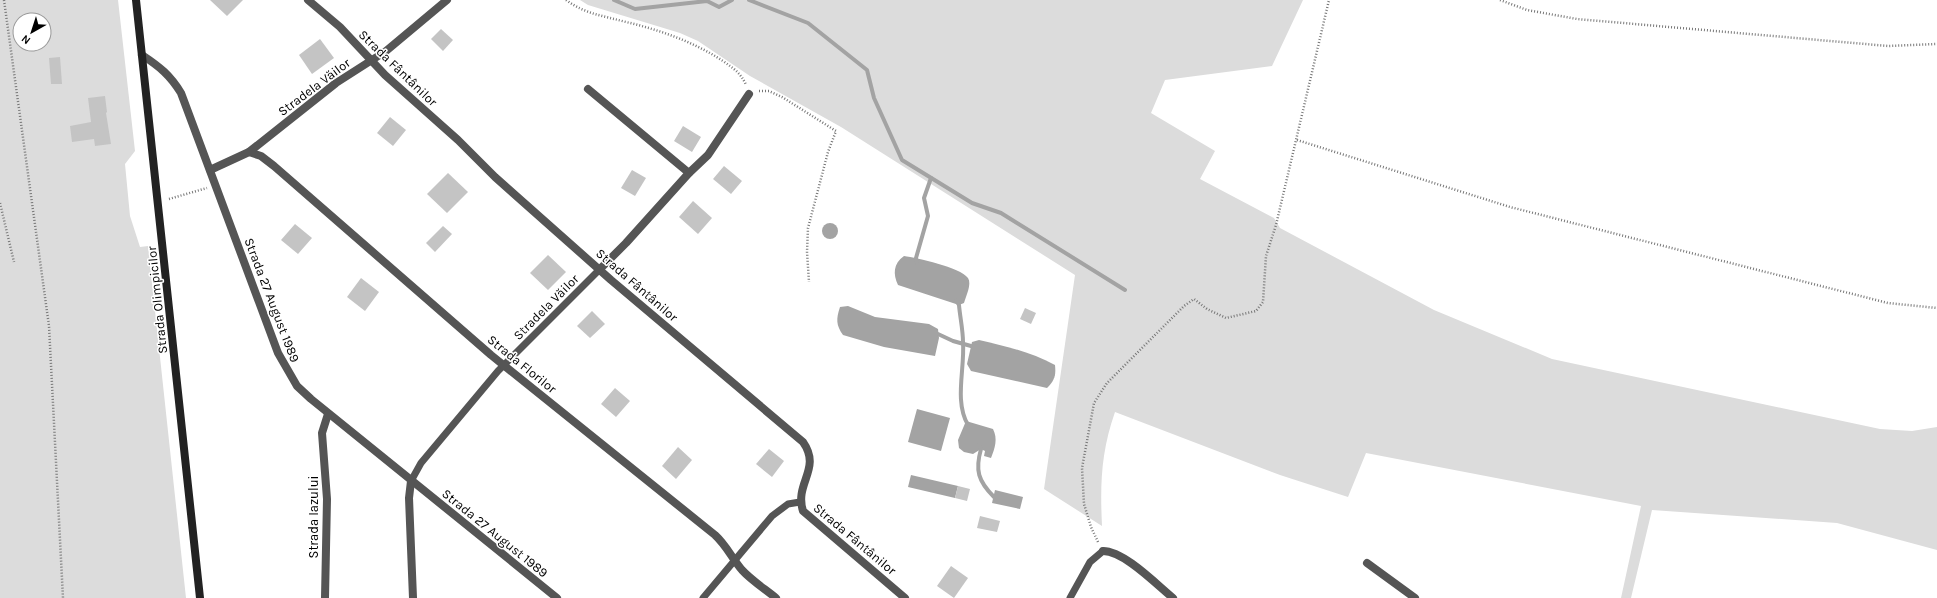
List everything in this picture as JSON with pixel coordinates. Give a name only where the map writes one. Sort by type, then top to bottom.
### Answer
[{"type":"main road","name":"Strada Olimpicilor","points":[[136,0],[200,598]]},
{"type":"street","name":"Strada Fântânilor","points":[[308,0],[340,27],[371,61],[495,177],[599,270],[804,442],[810,451],[811,463],[800,494],[800,502],[803,511],[811,520],[847,547],[905,598]]},
{"type":"street","name":"Stradela Văilor","points":[[210,170],[249,152],[336,83],[354,70],[371,61],[447,0]]},
{"type":"street","name":"Strada 27 August 1989","points":[[142,55],[161,68],[172,78],[178,88],[282,359],[297,386],[328,414],[557,598]]},
{"type":"street","points":[[588,89],[689,173]]},
{"type":"street","name":"Stradela Văilor","points":[[599,270],[626,243],[689,173],[708,156],[749,94]]},
{"type":"street","name":"Strada Florilor","points":[[249,152],[261,156],[274,166],[504,364],[604,447],[715,535],[724,544],[744,572],[776,598]]},
{"type":"street","name":"Strada Iazului","points":[[325,598],[327,493],[322,433],[328,414]]},
{"type":"street","points":[[411,481],[409,498],[413,598]]},
{"type":"street","points":[[1102,551],[1110,551],[1126,560],[1173,598]]},
{"type":"street","points":[[1367,563],[1415,598]]},
{"type":"lane","name":"Stradela Văilor","points":[[411,481],[421,464],[504,364],[599,270]]},
{"type":"lane","points":[[703,598],[779,509],[788,504],[800,502]]},
{"type":"lane","points":[[1070,598],[1090,562],[1102,551]]},
{"type":"path","points":[[4,0],[49,326],[63,598]]},
{"type":"path","points":[[1102,551],[1091,527],[1084,504],[1082,468],[1094,403],[1107,383],[1184,306],[1194,299],[1207,309],[1226,318],[1256,311],[1264,302],[1266,256],[1276,226],[1329,0]]},
{"type":"path","points":[[1500,0],[1527,10],[1577,19],[1888,46],[1937,44]]},
{"type":"path","points":[[1297,140],[1510,207],[1888,303],[1937,308]]},
{"type":"path","points":[[169,199],[206,188]]},
{"type":"path","points":[[0,203],[14,262]]},
{"type":"shaded area","points":[[0,0],[118,0],[135,151],[125,164],[130,216],[140,247],[148,246],[186,598],[0,598]]},
{"type":"shaded area","points":[[580,0],[1303,0],[1272,66],[1165,80],[1151,113],[1215,151],[1200,179],[1274,218],[1280,228],[1434,310],[1552,359],[1880,429],[1912,431],[1937,427],[1937,550],[1837,523],[1652,510],[1631,598],[1621,598],[1641,506],[1366,453],[1348,497],[1280,475],[1115,412],[1110,427],[1102,468],[1102,526],[1044,489],[1075,275],[841,127],[750,76],[698,41],[680,33],[588,5]]},
{"type":"shaded area","points":[[830,223],[836,225],[838,231],[836,237],[830,239],[824,237],[822,231],[824,225]]},
{"type":"shaded area","points":[[904,256],[948,267],[963,274],[969,281],[964,303],[959,305],[898,285],[895,277],[895,269],[900,259]]},
{"type":"shaded area","points":[[848,306],[875,317],[929,324],[938,329],[939,338],[935,356],[884,347],[843,335],[837,322],[838,315],[840,307]]},
{"type":"shaded area","points":[[979,340],[1027,353],[1055,365],[1055,375],[1052,382],[1047,388],[971,371],[967,364],[972,342]]},
{"type":"shaded area","points":[[917,409],[950,418],[941,451],[908,442]]},
{"type":"shaded area","points":[[966,421],[993,429],[995,433],[995,444],[991,458],[984,456],[985,451],[981,449],[973,454],[964,452],[959,448],[958,440]]},
{"type":"shaded area","points":[[911,475],[958,486],[955,498],[908,487]]},
{"type":"shaded area","points":[[995,490],[1023,497],[1020,509],[992,503]]},
{"type":"building","points":[[210,0],[243,0],[227,16]]},
{"type":"building","points":[[441,29],[453,40],[443,51],[431,39]]},
{"type":"building","points":[[320,39],[334,58],[312,74],[299,55]]},
{"type":"building","points":[[60,57],[62,84],[51,84],[49,58]]},
{"type":"building","points":[[105,96],[111,144],[95,146],[94,139],[72,142],[70,126],[91,122],[88,98]]},
{"type":"building","points":[[390,117],[406,130],[393,146],[377,133]]},
{"type":"building","points":[[683,126],[701,137],[692,152],[674,141]]},
{"type":"building","points":[[724,166],[742,181],[731,194],[713,179]]},
{"type":"building","points":[[632,170],[646,178],[635,196],[621,188]]},
{"type":"building","points":[[448,173],[468,192],[447,213],[427,194]]},
{"type":"building","points":[[693,201],[712,218],[698,234],[679,217]]},
{"type":"building","points":[[295,224],[312,238],[298,254],[281,240]]},
{"type":"building","points":[[443,226],[452,234],[435,252],[426,243]]},
{"type":"building","points":[[548,255],[566,272],[548,290],[530,273]]},
{"type":"building","points":[[361,278],[379,292],[365,311],[347,297]]},
{"type":"building","points":[[1025,308],[1036,313],[1031,324],[1020,319]]},
{"type":"building","points":[[592,311],[605,324],[590,338],[577,326]]},
{"type":"building","points":[[615,388],[630,401],[616,417],[601,404]]},
{"type":"building","points":[[678,447],[692,460],[676,479],[662,466]]},
{"type":"building","points":[[769,449],[784,461],[772,477],[756,464]]},
{"type":"building","points":[[958,486],[970,489],[967,501],[955,498]]},
{"type":"building","points":[[980,516],[1000,521],[997,532],[977,528]]},
{"type":"building","points":[[951,566],[968,578],[954,598],[937,586]]},
{"type":"waterway","points":[[614,0],[635,9],[707,1],[719,7],[732,0]]},
{"type":"waterway","points":[[749,0],[808,23],[867,70],[874,98],[902,160],[972,203],[1001,213],[1125,290]]},
{"type":"waterway","points":[[917,263],[916,258],[928,216],[924,198],[931,178]]},
{"type":"waterway","points":[[956,300],[959,305],[963,337],[961,385],[962,406],[968,425]]},
{"type":"waterway","points":[[938,334],[953,341],[971,346]]},
{"type":"waterway","points":[[979,445],[981,449],[978,463],[979,475],[984,486],[994,497]]}]
